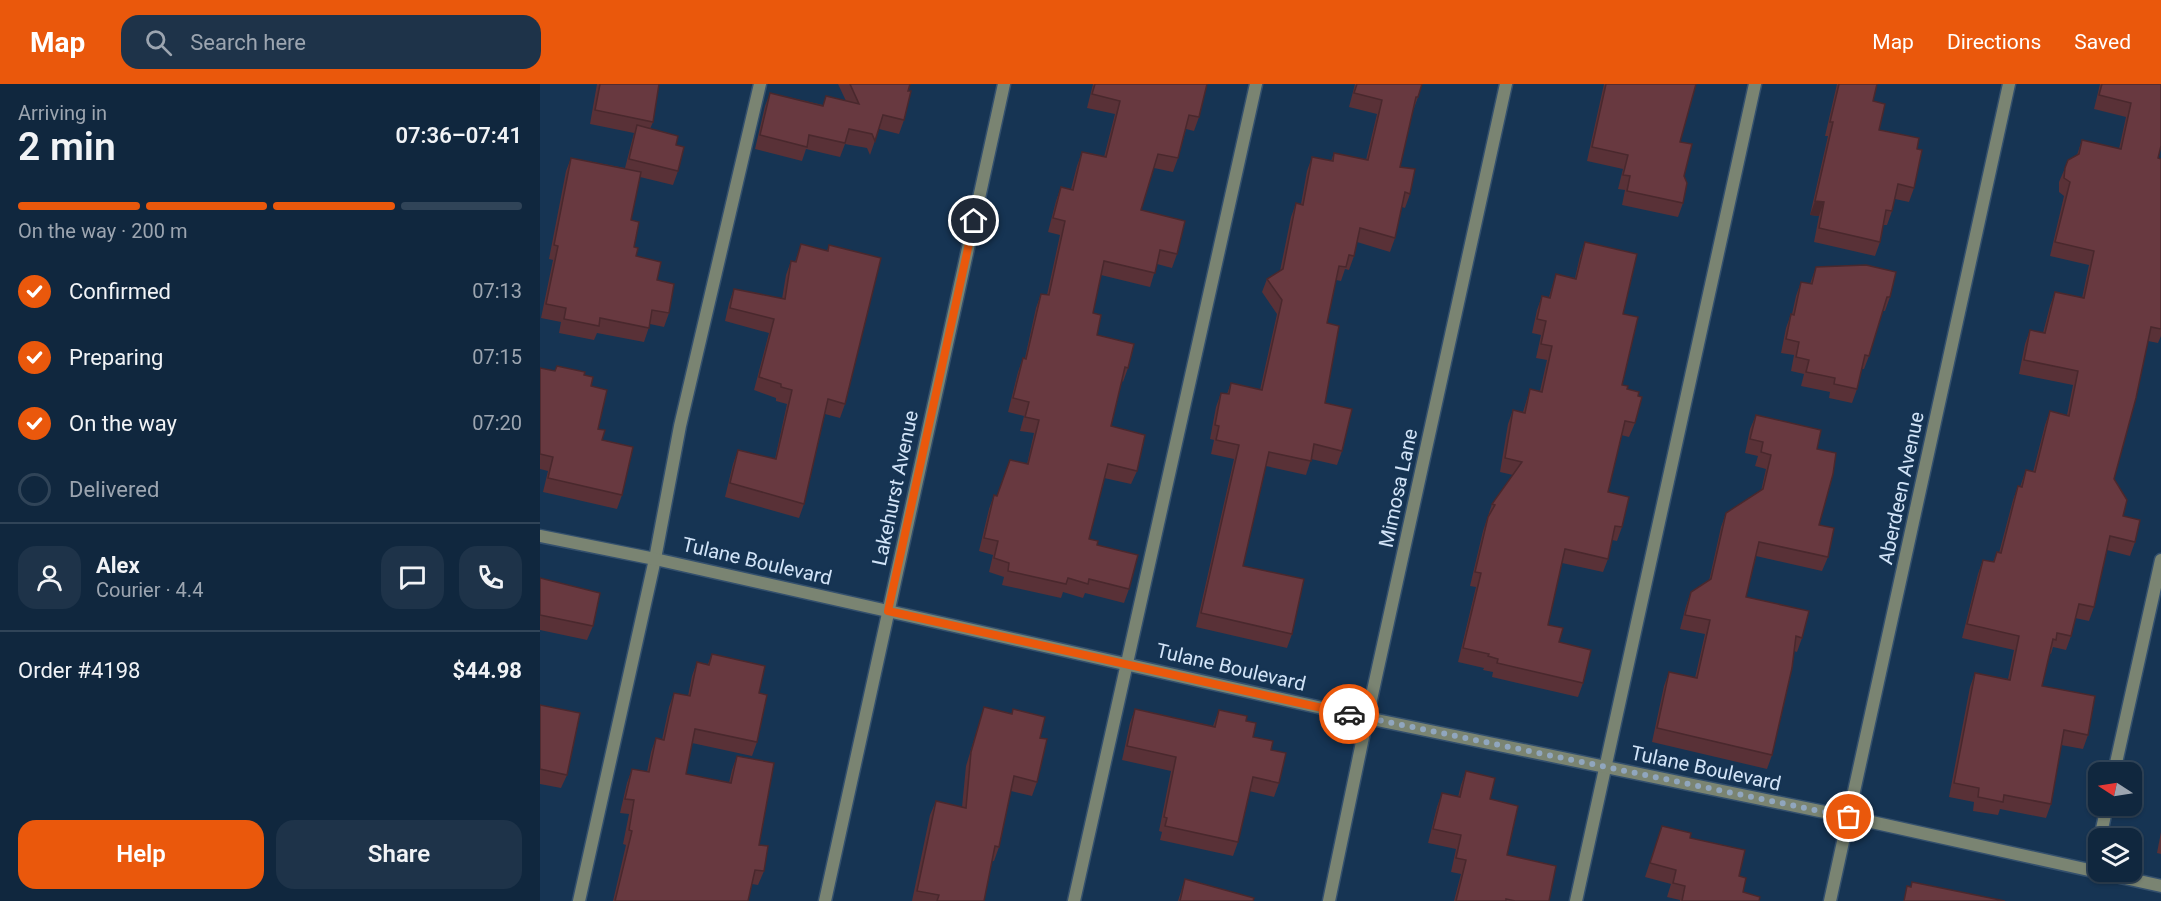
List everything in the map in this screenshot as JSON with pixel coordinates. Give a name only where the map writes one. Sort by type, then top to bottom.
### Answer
[{"type":"street","points":[[579,901],[655,559],[680,426],[760,84]]},
{"type":"street","name":"Lakehurst Avenue","points":[[825,901],[1004,84]]},
{"type":"street","points":[[1074,901],[1256,84]]},
{"type":"street","name":"Mimosa Lane","points":[[1329,901],[1506,84]]},
{"type":"street","points":[[1576,901],[1755,84]]},
{"type":"street","name":"Aberdeen Avenue","points":[[1830,901],[2009,84]]},
{"type":"street","name":"Tulane Boulevard","points":[[540,536],[655,559],[1367,718],[1849,817],[2088,870]]},
{"type":"street","points":[[2116,762],[2161,560]]},
{"type":"street","name":"Tulane Boulevard","points":[[2142,882],[2161,886]]},
{"type":"building","points":[[600,84],[659,84],[653,122],[595,110]]},
{"type":"building","points":[[850,84],[910,84],[908,91],[911,91],[904,120],[883,115],[875,141],[872,134],[849,129],[845,143],[809,135],[807,147],[760,135],[770,93],[823,106],[826,96],[859,104]]},
{"type":"building","points":[[1095,84],[1207,84],[1199,117],[1189,115],[1178,158],[1158,154],[1141,210],[1185,221],[1177,254],[1160,250],[1155,273],[1104,261],[1093,313],[1101,315],[1097,335],[1134,344],[1128,368],[1125,367],[1111,426],[1145,435],[1137,471],[1108,464],[1089,539],[1098,541],[1097,545],[1138,555],[1129,589],[1089,579],[1088,584],[1068,578],[1066,584],[1008,571],[1009,563],[994,558],[998,541],[984,538],[994,495],[997,496],[1010,460],[1028,464],[1039,420],[1025,417],[1029,402],[1013,398],[1023,358],[1026,359],[1041,294],[1049,295],[1065,221],[1053,218],[1061,187],[1073,190],[1082,152],[1106,157],[1120,101],[1092,94]]},
{"type":"building","points":[[1357,84],[1422,84],[1418,97],[1416,97],[1400,167],[1415,169],[1410,194],[1405,192],[1395,238],[1360,228],[1354,256],[1349,255],[1346,267],[1339,266],[1327,323],[1339,326],[1325,403],[1352,409],[1342,451],[1314,444],[1311,461],[1269,452],[1243,566],[1304,579],[1292,634],[1201,613],[1239,445],[1216,440],[1219,426],[1215,425],[1221,393],[1229,394],[1231,383],[1262,390],[1282,300],[1267,279],[1283,269],[1296,203],[1303,205],[1312,157],[1333,161],[1334,153],[1368,160],[1382,100],[1354,93]]},
{"type":"building","points":[[1606,84],[1696,84],[1680,142],[1692,144],[1684,176],[1687,183],[1683,203],[1627,191],[1630,176],[1623,175],[1628,155],[1592,147]]},
{"type":"building","points":[[1839,84],[1877,84],[1873,101],[1885,104],[1879,130],[1919,138],[1917,149],[1922,150],[1914,188],[1898,184],[1892,211],[1886,210],[1880,242],[1819,228],[1824,202],[1815,201]]},
{"type":"building","points":[[2102,84],[2161,84],[2161,146],[2158,158],[2161,159],[2161,329],[2151,327],[2136,398],[2114,479],[2127,500],[2123,516],[2140,520],[2135,542],[2110,536],[2094,607],[2079,604],[2071,636],[2057,633],[2056,640],[2053,639],[2042,686],[2095,696],[2088,735],[2064,730],[2051,804],[2004,795],[2003,802],[1978,797],[1979,788],[1954,783],[1975,673],[2010,680],[2019,636],[1967,624],[1983,560],[1994,562],[1997,552],[2001,553],[2018,486],[2022,487],[2026,470],[2035,472],[2050,411],[2069,416],[2078,371],[2024,360],[2030,330],[2045,333],[2055,292],[2084,298],[2094,251],[2055,242],[2070,182],[2064,178],[2065,168],[2068,160],[2079,154],[2082,140],[2121,149],[2131,103],[2099,95]]},
{"type":"building","points":[[637,125],[678,136],[676,145],[684,147],[678,171],[629,159]]},
{"type":"building","points":[[571,158],[641,172],[631,220],[639,222],[634,247],[638,248],[636,256],[661,262],[657,280],[674,284],[669,313],[652,310],[649,328],[600,318],[599,326],[564,319],[566,308],[546,304],[558,246],[554,245]]},
{"type":"building","points":[[1585,242],[1637,254],[1623,314],[1638,317],[1622,385],[1639,392],[1638,396],[1642,397],[1635,423],[1625,421],[1608,492],[1629,497],[1622,527],[1615,526],[1608,559],[1565,549],[1548,625],[1563,628],[1559,642],[1591,650],[1583,683],[1497,663],[1498,659],[1488,656],[1489,654],[1463,648],[1481,573],[1475,572],[1488,517],[1495,505],[1492,504],[1522,462],[1505,458],[1513,410],[1525,413],[1530,389],[1542,392],[1552,346],[1541,344],[1546,321],[1537,319],[1542,296],[1550,298],[1556,274],[1576,279]]},
{"type":"building","points":[[801,244],[828,251],[829,245],[881,258],[845,404],[828,399],[804,504],[730,483],[738,450],[776,459],[792,390],[759,377],[774,319],[730,308],[734,289],[785,299],[791,261],[796,262]]},
{"type":"building","points":[[1866,265],[1896,272],[1890,297],[1887,297],[1869,356],[1865,355],[1857,389],[1834,384],[1835,378],[1806,372],[1809,360],[1796,357],[1799,342],[1786,339],[1801,282],[1812,284],[1816,267]]},
{"type":"building","points":[[557,366],[585,372],[584,375],[593,377],[591,386],[607,390],[598,429],[605,430],[602,440],[633,447],[622,495],[548,478],[553,457],[540,454],[540,368],[555,371]]},
{"type":"building","points":[[1756,415],[1821,430],[1817,449],[1836,453],[1833,474],[1819,525],[1834,528],[1828,557],[1759,542],[1746,597],[1809,611],[1802,638],[1796,636],[1792,668],[1772,755],[1657,728],[1669,672],[1697,678],[1710,620],[1685,615],[1691,592],[1711,579],[1726,513],[1763,489],[1771,455],[1761,452],[1763,442],[1750,439]]},
{"type":"building","points":[[540,578],[600,593],[593,626],[540,615]]},
{"type":"building","points":[[712,654],[765,666],[759,693],[767,695],[757,742],[695,729],[686,774],[731,783],[737,756],[774,763],[759,845],[768,846],[764,871],[755,870],[748,901],[615,901],[632,831],[629,830],[634,800],[625,799],[632,769],[649,772],[656,738],[664,740],[674,693],[690,696],[697,662],[709,665]]},
{"type":"building","points":[[540,705],[580,713],[567,775],[540,769]]},
{"type":"building","points":[[984,707],[1012,714],[1013,709],[1045,717],[1040,738],[1047,739],[1037,782],[1014,776],[999,847],[995,846],[984,901],[937,901],[939,895],[917,891],[936,801],[966,808],[971,752]]},
{"type":"building","points":[[1135,709],[1215,727],[1219,710],[1247,716],[1246,721],[1256,723],[1253,737],[1273,741],[1271,750],[1286,753],[1279,783],[1253,777],[1238,842],[1165,826],[1167,818],[1164,817],[1176,757],[1127,746]]},
{"type":"building","points":[[1466,771],[1495,778],[1490,799],[1518,806],[1507,855],[1556,866],[1549,901],[1506,899],[1506,901],[1456,901],[1466,860],[1456,858],[1461,835],[1433,829],[1442,793],[1460,797]]},
{"type":"building","points":[[1662,826],[1691,833],[1690,838],[1745,850],[1739,876],[1746,878],[1743,892],[1760,897],[1759,901],[1682,901],[1685,886],[1673,883],[1676,870],[1650,863]]},
{"type":"building","points":[[1185,879],[1254,898],[1253,901],[1180,901]]},
{"type":"building","points":[[1912,882],[2005,901],[1904,901],[1907,886],[1911,887]]},
{"type":"way so far","points":[[1349,714],[1849,817]]},
{"type":"route","points":[[974,221],[888,611],[1349,714]]}]
